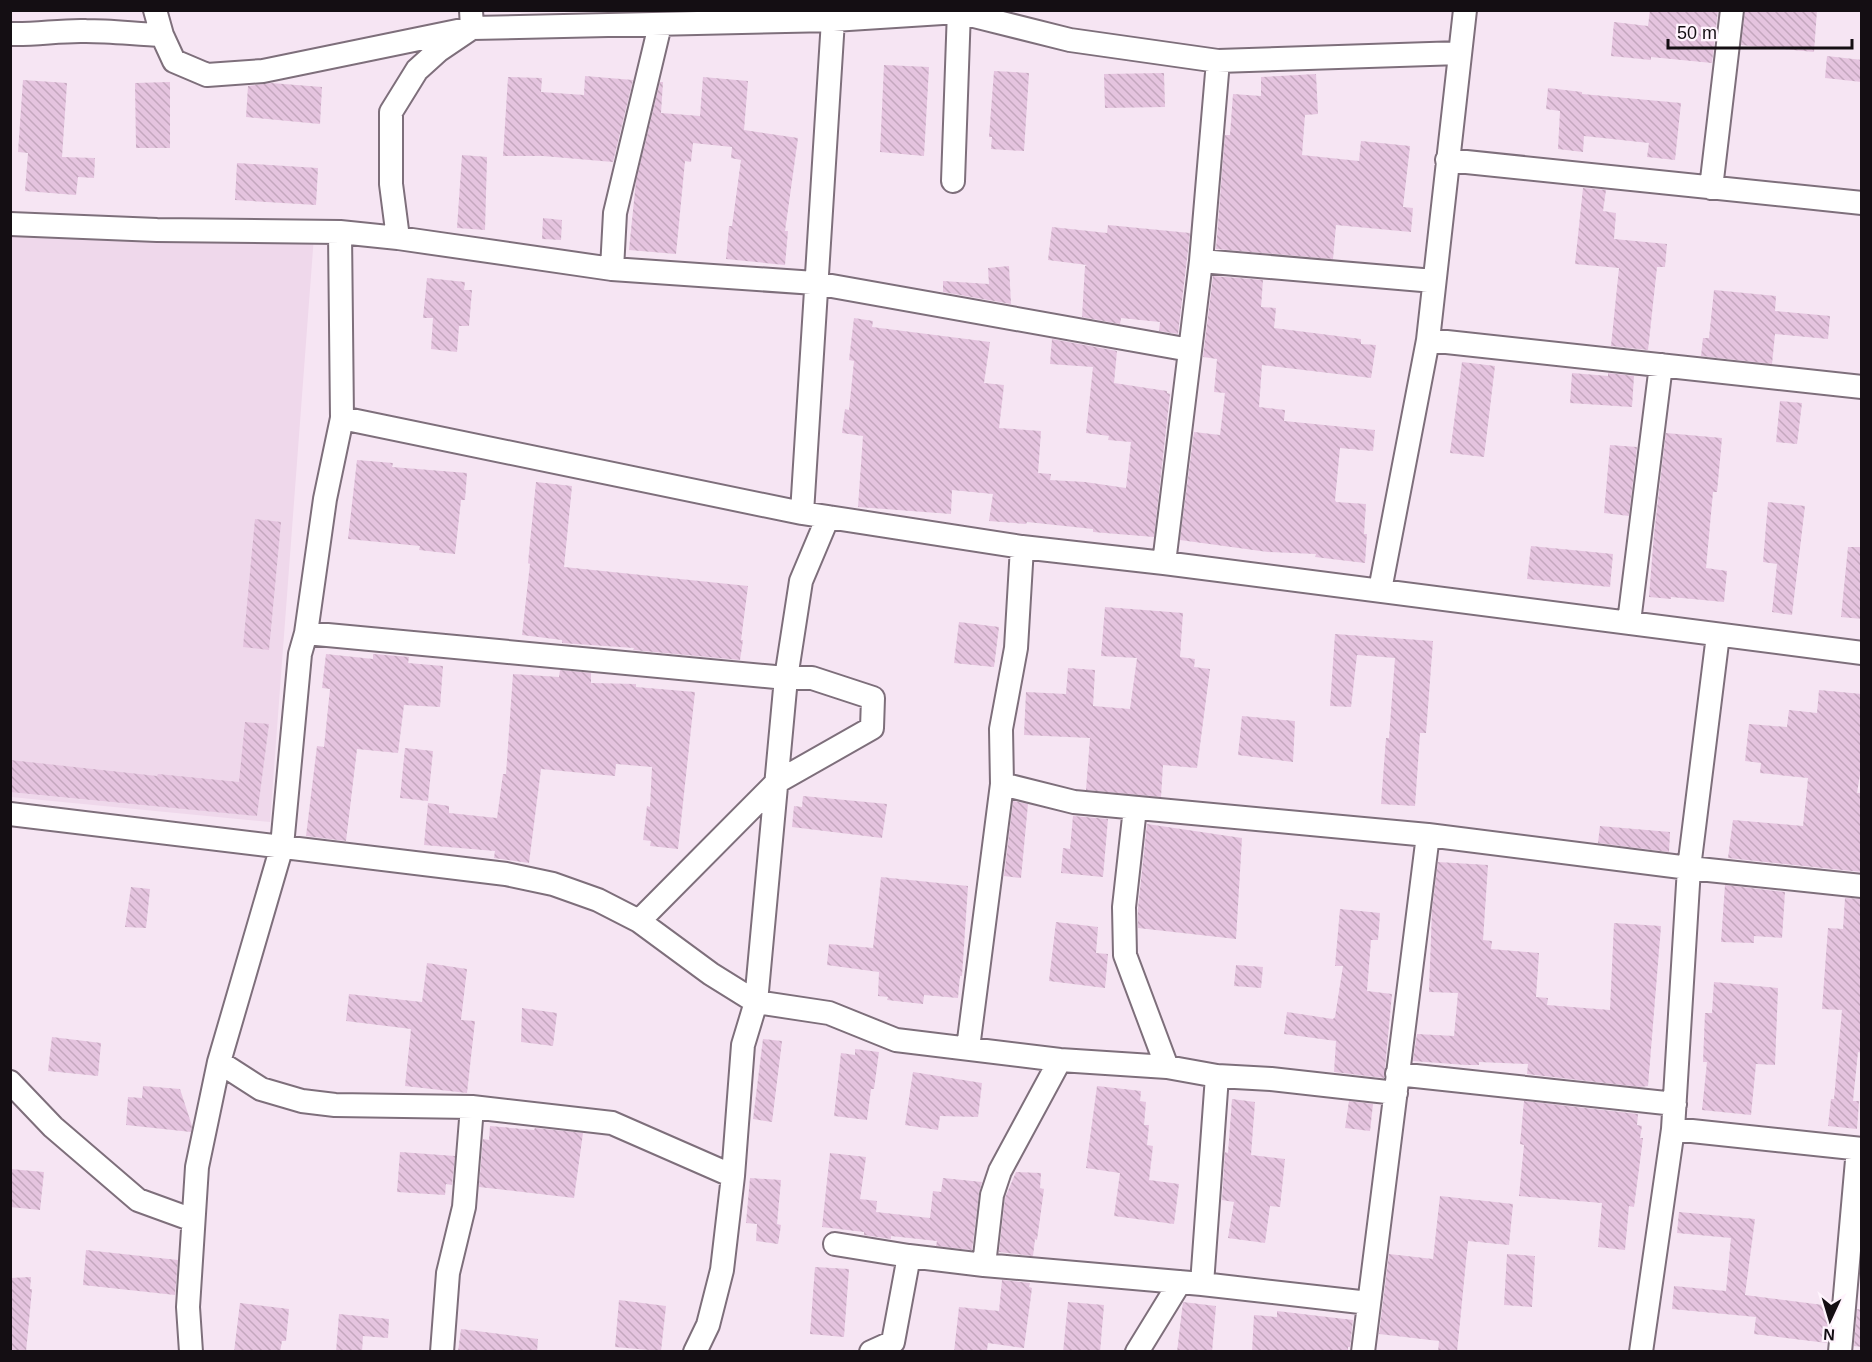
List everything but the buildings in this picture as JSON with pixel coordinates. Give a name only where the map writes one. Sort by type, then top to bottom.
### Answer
[{"type":"street","points":[[155,10],[162,35],[174,61],[207,75],[263,71],[472,19],[660,25],[833,20],[959,11],[1070,40],[1218,61],[1460,53]]},
{"type":"street","points":[[1380,590],[1428,340],[1465,10]]},
{"type":"street","points":[[1711,188],[1732,10]]},
{"type":"street","points":[[953,180],[959,11]]},
{"type":"street","points":[[398,238],[392,184],[390,112],[417,70],[472,19]]},
{"type":"street","points":[[802,513],[833,20]]},
{"type":"street","points":[[612,269],[615,213],[660,25]]},
{"type":"street","points":[[10,34],[34,35],[60,31],[87,31],[162,35]]},
{"type":"street","points":[[1164,563],[1201,261],[1218,61]]},
{"type":"street","points":[[1447,160],[1862,203]]},
{"type":"street","points":[[10,224],[157,230],[340,232],[398,238],[612,269],[815,283],[1190,350]]},
{"type":"street","points":[[191,1352],[188,1306],[197,1167],[219,1062],[282,846],[300,654],[306,633],[324,499],[342,418],[340,232]]},
{"type":"street","points":[[1201,261],[1434,281]]},
{"type":"street","points":[[1428,340],[1862,387]]},
{"type":"street","points":[[1629,622],[1661,365]]},
{"type":"street","points":[[342,418],[802,513],[1022,547],[1380,590],[1862,653]]},
{"type":"street","points":[[695,1352],[708,1325],[722,1270],[733,1176],[743,1045],[756,1002],[786,678],[801,581],[828,517]]},
{"type":"street","points":[[968,1048],[1002,784],[1001,729],[1016,648],[1022,547]]},
{"type":"street","points":[[306,633],[786,678],[812,678],[873,698],[872,728],[777,782],[639,921]]},
{"type":"street","points":[[1641,1352],[1673,1129],[1689,868],[1718,635]]},
{"type":"street","points":[[1002,784],[1074,802],[1428,835],[1689,868],[1862,886]]},
{"type":"street","points":[[1135,808],[1124,907],[1125,955],[1167,1067]]},
{"type":"street","points":[[10,814],[506,874],[553,884],[598,900],[639,921],[711,974],[756,1002],[829,1013],[896,1040],[1060,1060],[1167,1067],[1217,1076],[1397,1083],[1675,1104]]},
{"type":"street","points":[[1363,1352],[1428,835]]},
{"type":"street","points":[[984,1265],[992,1195],[999,1171],[1060,1060]]},
{"type":"street","points":[[219,1062],[261,1089],[302,1101],[335,1105],[472,1107],[612,1123],[733,1176]]},
{"type":"street","points":[[1137,1352],[1191,1283],[1217,1076]]},
{"type":"street","points":[[10,1082],[53,1127],[138,1200],[193,1220]]},
{"type":"street","points":[[442,1352],[448,1273],[464,1207],[472,1107]]},
{"type":"street","points":[[1673,1129],[1860,1149],[1840,1352]]},
{"type":"street","points":[[834,1244],[984,1265],[1191,1283],[1369,1303]]},
{"type":"street","points":[[871,1352],[893,1342],[909,1256]]},
{"type":"shaded area","points":[[11,233],[314,236],[270,822],[11,797]]}]
